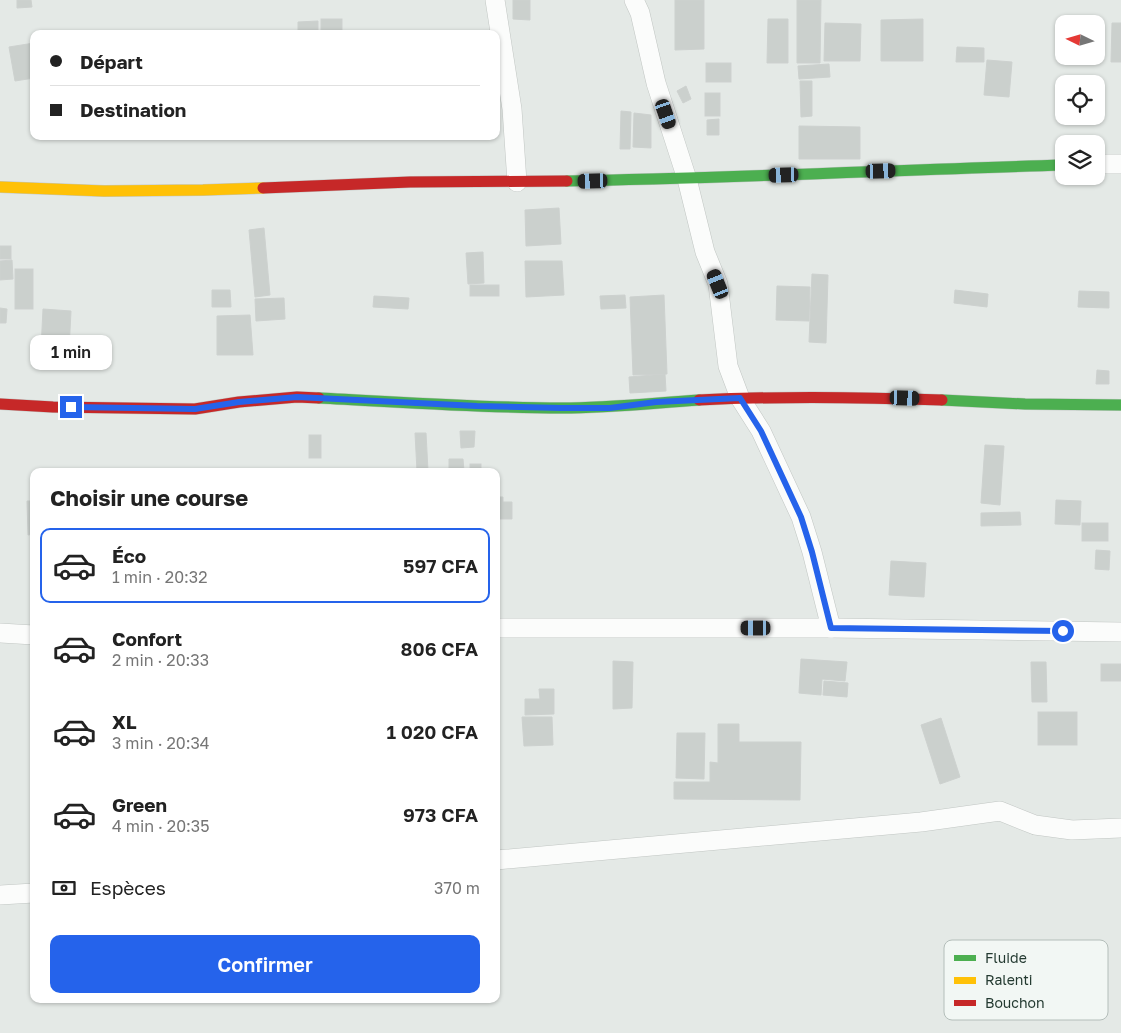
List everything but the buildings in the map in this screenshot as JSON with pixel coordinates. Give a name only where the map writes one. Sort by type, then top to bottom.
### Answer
[{"type":"street","points":[[495,0],[500,30]]},
{"type":"street","points":[[634,0],[640,13],[656,83],[687,178],[705,252],[718,284],[728,366],[740,398],[761,431],[801,517],[831,628]]},
{"type":"street","points":[[500,32],[512,109],[517,182]]},
{"type":"street","points":[[1105,164],[1121,164]]},
{"type":"street","points":[[0,187],[104,191],[203,190],[410,182],[517,182],[687,178],[1055,165]]},
{"type":"street","points":[[0,404],[53,407],[195,409],[239,402],[297,397],[561,408],[610,408],[656,402],[740,398],[889,398],[1025,404],[1121,405]]},
{"type":"street","points":[[500,628],[831,628],[1121,632]]},
{"type":"street","points":[[0,633],[30,635]]},
{"type":"street","points":[[500,860],[921,822],[1000,811],[1035,825],[1072,830],[1121,828]]},
{"type":"street","points":[[0,895],[30,893]]},
{"type":"traffic: fast","points":[[567,181],[1055,165]]},
{"type":"traffic: fast","points":[[319,398],[532,408],[613,406],[699,400]]},
{"type":"traffic: fast","points":[[942,400],[1025,404],[1121,405]]},
{"type":"traffic: slow","points":[[0,187],[104,191],[263,188]]},
{"type":"traffic: jam","points":[[263,188],[410,182],[567,181]]},
{"type":"traffic: jam","points":[[0,404],[53,407],[195,409],[239,402],[297,397],[319,398]]},
{"type":"traffic: jam","points":[[699,400],[820,397],[942,400]]},
{"type":"route","points":[[71,407],[195,409],[239,402],[297,397],[477,406],[610,408],[656,402],[740,398],[761,431],[801,517],[831,628],[1063,631]]}]
